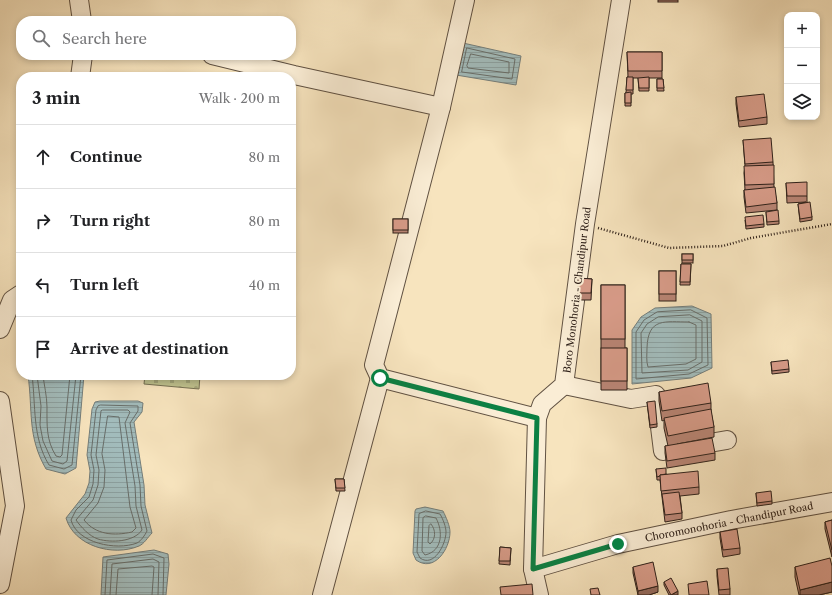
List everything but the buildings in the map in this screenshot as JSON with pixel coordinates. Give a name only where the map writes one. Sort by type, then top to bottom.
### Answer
[{"type":"street","points":[[79,0],[81,16]]},
{"type":"street","points":[[322,595],[380,378],[374,365],[441,107],[465,0]]},
{"type":"street","name":"Boro Monohoria - Chandipur Road","points":[[539,595],[533,569],[537,418],[542,404],[564,385],[584,224],[621,0]]},
{"type":"street","points":[[81,72],[82,60]]},
{"type":"street","points":[[232,60],[282,72]]},
{"type":"street","points":[[296,75],[441,107]]},
{"type":"street","points":[[0,329],[12,300],[16,297]]},
{"type":"street","points":[[380,378],[537,418]]},
{"type":"street","points":[[564,385],[631,399],[656,395],[663,451],[727,440]]},
{"type":"street","points":[[0,401],[15,506],[0,584]]},
{"type":"street","name":"Choromonohoria - Chandipur Road","points":[[533,569],[618,544],[731,520],[832,502]]},
{"type":"path","points":[[584,224],[669,248],[723,246],[751,238],[832,224]]},
{"type":"green space","points":[[144,380],[200,380],[199,389],[144,384]]},
{"type":"water","points":[[463,43],[521,56],[516,85],[456,75]]},
{"type":"water","points":[[692,306],[711,314],[712,368],[691,378],[632,384],[632,330],[641,317],[655,308]]},
{"type":"water","points":[[28,380],[84,380],[76,468],[65,474],[46,469],[40,457],[33,434]]},
{"type":"water","points":[[138,401],[143,403],[142,412],[134,422],[144,485],[145,505],[152,533],[141,545],[129,549],[118,550],[96,547],[77,536],[70,528],[66,518],[85,494],[89,483],[90,471],[87,455],[92,409],[95,402]]},
{"type":"water","points":[[425,507],[443,511],[449,524],[450,532],[444,552],[435,561],[429,564],[416,560],[413,553],[415,511],[416,509]]},
{"type":"water","points":[[154,550],[168,554],[169,564],[166,595],[101,595],[103,557]]},
{"type":"route","points":[[380,378],[537,418],[533,569],[618,544]]}]
